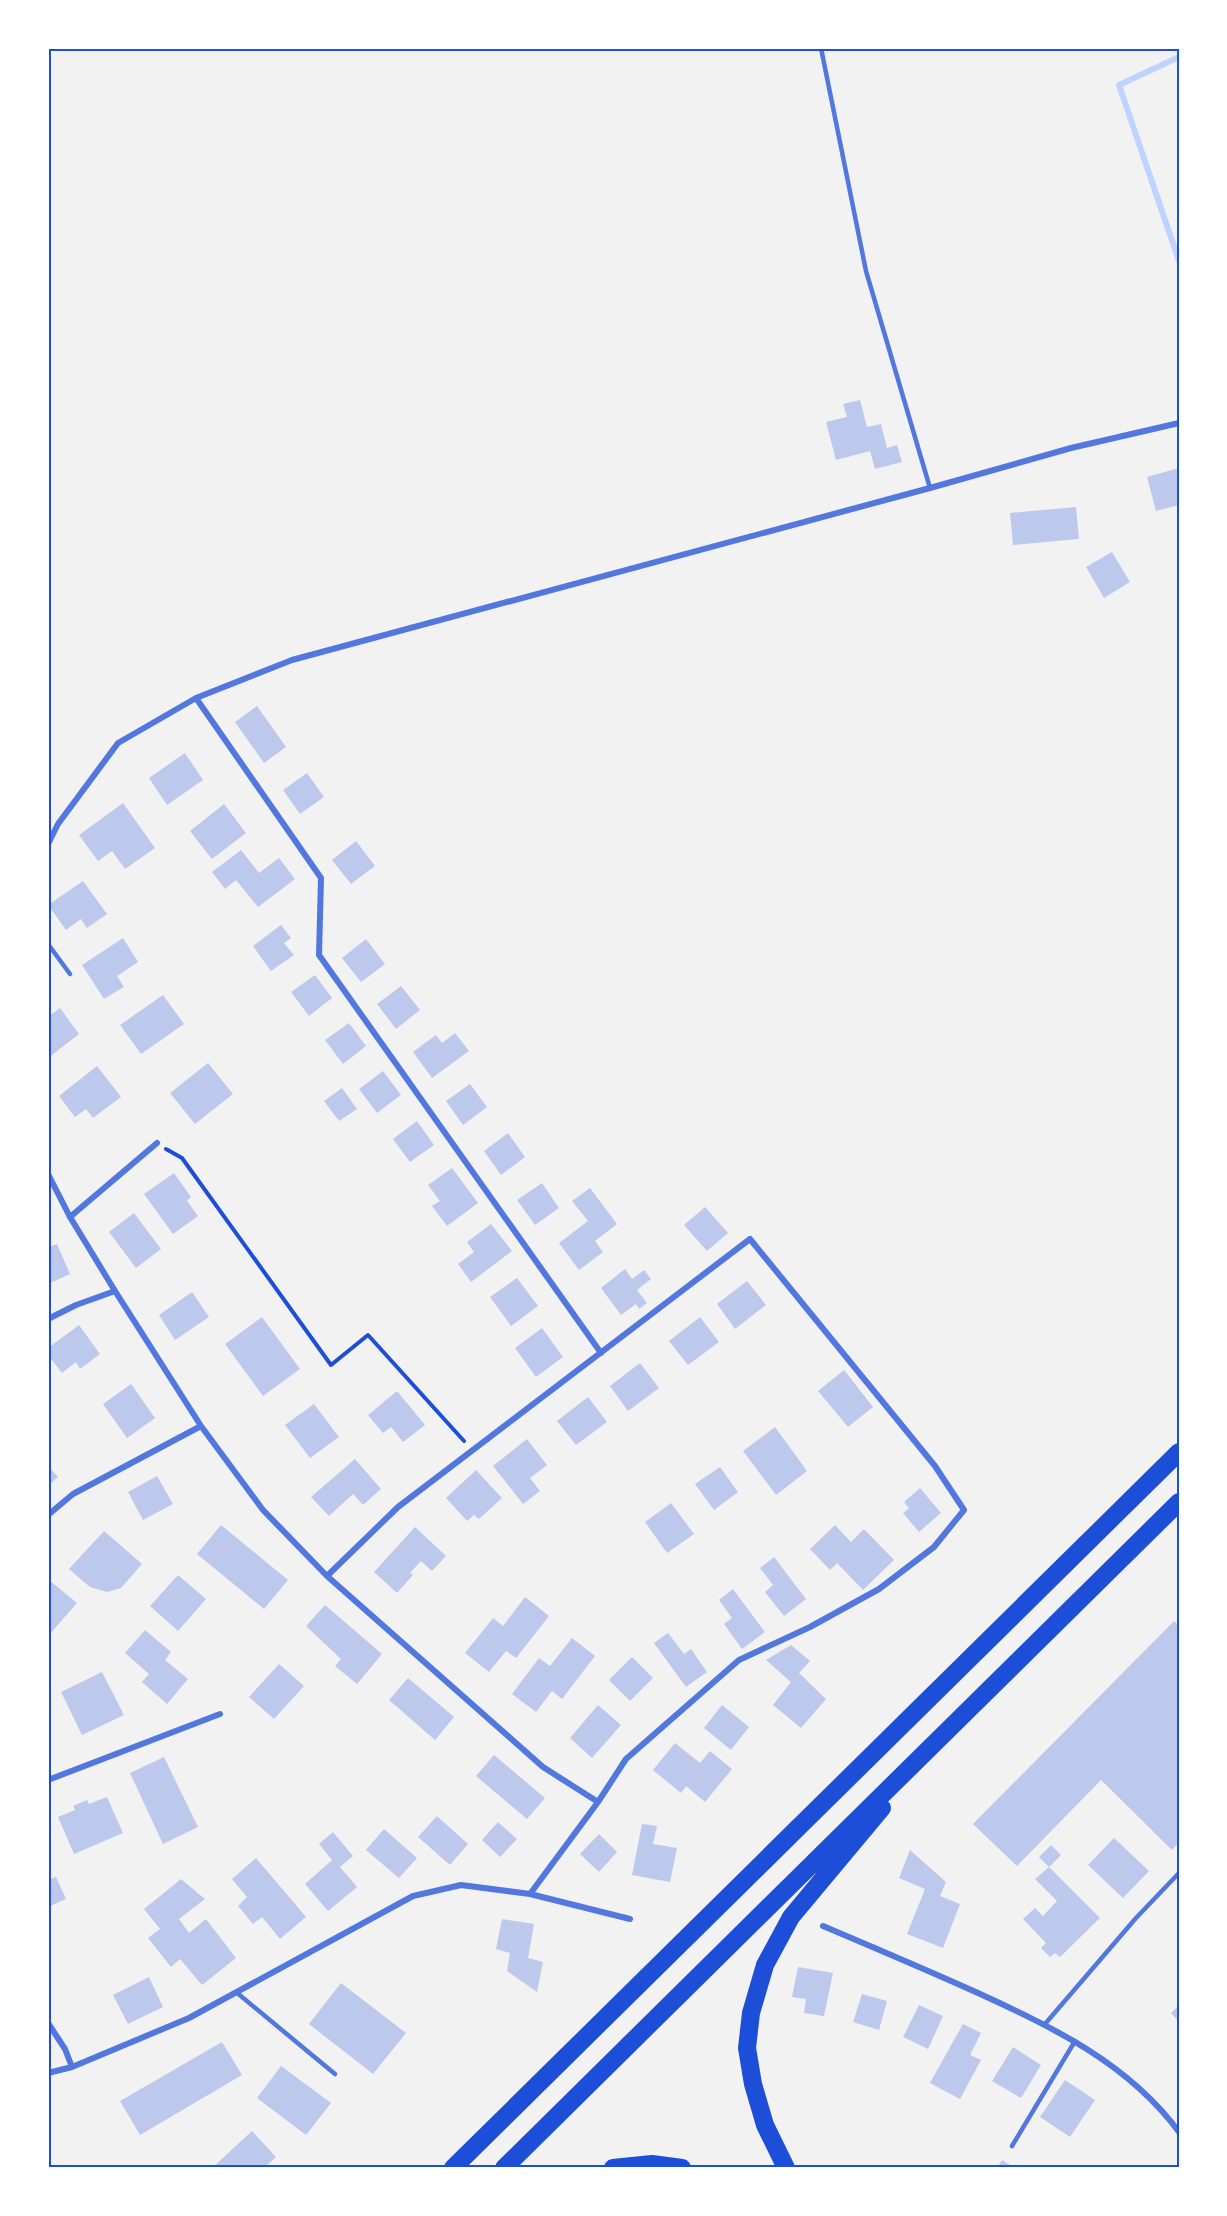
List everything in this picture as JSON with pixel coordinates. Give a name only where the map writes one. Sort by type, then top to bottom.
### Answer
[{"type":"highway","points":[[453,2168],[1179,1452]]},
{"type":"highway","points":[[504,2168],[1179,1502]]},
{"type":"highway","points":[[786,2168],[765,2126],[753,2084],[747,2048],[751,2013],[765,1965],[791,1917],[955,1721]]},
{"type":"highway","points":[[613,2168],[652,2164],[682,2168]]},
{"type":"street","points":[[48,844],[58,824],[118,743],[196,698],[292,660],[1071,448],[1179,423]]},
{"type":"street","points":[[196,698],[321,878],[319,955],[601,1353]]},
{"type":"street","points":[[70,1217],[157,1143]]},
{"type":"street","points":[[48,1174],[70,1217],[201,1426],[263,1510],[327,1576],[543,1767],[598,1802]]},
{"type":"street","points":[[327,1576],[398,1507],[750,1239],[935,1466],[964,1510],[934,1547],[879,1589],[810,1627],[739,1660],[626,1759],[598,1802],[530,1894]]},
{"type":"street","points":[[48,1319],[76,1305],[115,1291]]},
{"type":"street","points":[[48,1515],[73,1494],[201,1426]]},
{"type":"street","points":[[48,1780],[220,1714]]},
{"type":"street","points":[[48,2073],[72,2067],[189,2018],[413,1896],[461,1885],[530,1894],[630,1919]]},
{"type":"street","points":[[823,1926],[1046,2024],[1075,2041],[1129,2080],[1162,2109],[1179,2132]]},
{"type":"street","points":[[48,2023],[65,2049],[72,2067]]},
{"type":"lane","points":[[821,48],[866,271],[930,488]]},
{"type":"lane","points":[[48,944],[70,974]]},
{"type":"lane","points":[[1046,2024],[1136,1918],[1179,1873]]},
{"type":"lane","points":[[236,1992],[335,2074]]},
{"type":"lane","points":[[1012,2146],[1075,2041]]},
{"type":"path","points":[[157,1143],[182,1158],[331,1365],[368,1335],[472,1451]]},
{"type":"building","points":[[860,400],[867,427],[881,424],[887,448],[897,445],[902,462],[875,469],[870,451],[836,460],[826,422],[847,417],[843,404]]},
{"type":"building","points":[[1179,468],[1179,505],[1156,511],[1147,477]]},
{"type":"building","points":[[1076,507],[1079,539],[1013,545],[1010,513]]},
{"type":"building","points":[[1112,552],[1130,582],[1104,598],[1086,567]]},
{"type":"building","points":[[257,706],[286,747],[264,763],[235,722]]},
{"type":"building","points":[[185,753],[203,780],[167,805],[149,778]]},
{"type":"building","points":[[307,773],[324,797],[300,814],[283,790]]},
{"type":"building","points":[[123,803],[155,848],[125,869],[112,851],[98,861],[79,835]]},
{"type":"building","points":[[224,804],[246,833],[212,859],[190,831]]},
{"type":"building","points":[[356,841],[375,866],[351,884],[332,860]]},
{"type":"building","points":[[241,850],[259,873],[279,858],[295,879],[258,907],[236,880],[225,889],[212,872]]},
{"type":"building","points":[[83,881],[107,914],[87,928],[81,919],[66,930],[48,905]]},
{"type":"building","points":[[281,925],[291,938],[284,943],[294,955],[271,971],[253,946]]},
{"type":"building","points":[[123,938],[138,962],[117,976],[124,987],[104,999],[82,965]]},
{"type":"building","points":[[366,939],[385,964],[361,982],[342,958]]},
{"type":"building","points":[[315,975],[332,998],[309,1016],[291,992]]},
{"type":"building","points":[[401,986],[420,1010],[396,1029],[377,1004]]},
{"type":"building","points":[[163,995],[184,1024],[141,1054],[120,1025]]},
{"type":"building","points":[[60,1008],[79,1034],[48,1058],[48,1017]]},
{"type":"building","points":[[349,1023],[366,1046],[343,1064],[325,1040]]},
{"type":"building","points":[[455,1033],[469,1051],[432,1078],[413,1052],[436,1035],[442,1043]]},
{"type":"building","points":[[208,1063],[233,1094],[195,1124],[170,1093]]},
{"type":"building","points":[[97,1066],[121,1097],[93,1118],[86,1109],[75,1117],[59,1096]]},
{"type":"building","points":[[383,1071],[401,1095],[377,1113],[359,1089]]},
{"type":"building","points":[[470,1084],[487,1107],[463,1125],[446,1101]]},
{"type":"building","points":[[342,1088],[357,1109],[339,1121],[324,1101]]},
{"type":"building","points":[[417,1121],[434,1145],[410,1162],[393,1139]]},
{"type":"building","points":[[508,1133],[525,1157],[501,1175],[484,1151]]},
{"type":"building","points":[[452,1168],[478,1203],[447,1226],[432,1206],[440,1201],[428,1185]]},
{"type":"building","points":[[174,1173],[191,1197],[187,1201],[198,1216],[173,1234],[144,1194]]},
{"type":"building","points":[[542,1183],[559,1208],[535,1225],[517,1200]]},
{"type":"building","points":[[590,1188],[617,1224],[595,1241],[603,1252],[579,1270],[559,1243],[588,1221],[572,1201]]},
{"type":"building","points":[[705,1207],[728,1233],[707,1251],[684,1225]]},
{"type":"building","points":[[134,1213],[161,1249],[136,1268],[109,1232]]},
{"type":"building","points":[[491,1224],[512,1251],[471,1282],[458,1264],[474,1252],[467,1242]]},
{"type":"building","points":[[57,1244],[70,1274],[48,1284],[48,1247]]},
{"type":"building","points":[[625,1269],[632,1279],[644,1270],[651,1279],[637,1290],[647,1303],[639,1309],[636,1304],[621,1315],[601,1288]]},
{"type":"building","points":[[517,1278],[538,1306],[511,1326],[490,1297]]},
{"type":"building","points":[[747,1281],[766,1305],[735,1329],[717,1304]]},
{"type":"building","points":[[192,1292],[209,1317],[175,1340],[159,1315]]},
{"type":"building","points":[[262,1317],[300,1369],[263,1396],[225,1344]]},
{"type":"building","points":[[700,1317],[719,1342],[688,1365],[669,1341]]},
{"type":"building","points":[[79,1325],[100,1354],[80,1369],[76,1362],[62,1373],[48,1355],[48,1348]]},
{"type":"building","points":[[542,1328],[563,1357],[536,1377],[515,1348]]},
{"type":"building","points":[[640,1363],[659,1388],[628,1411],[610,1386]]},
{"type":"building","points":[[844,1370],[873,1407],[848,1427],[818,1391]]},
{"type":"building","points":[[131,1384],[155,1418],[127,1438],[103,1404]]},
{"type":"building","points":[[397,1391],[425,1425],[403,1442],[391,1427],[383,1433],[368,1415]]},
{"type":"building","points":[[588,1397],[607,1422],[576,1445],[557,1421]]},
{"type":"building","points":[[314,1404],[339,1437],[310,1458],[285,1425]]},
{"type":"building","points":[[775,1427],[807,1471],[776,1495],[743,1451]]},
{"type":"building","points":[[527,1439],[547,1465],[530,1478],[540,1491],[523,1504],[493,1466]]},
{"type":"building","points":[[355,1459],[381,1489],[363,1505],[353,1494],[329,1516],[311,1497]]},
{"type":"building","points":[[48,1466],[58,1477],[48,1486]]},
{"type":"building","points":[[720,1467],[738,1492],[714,1510],[695,1484]]},
{"type":"building","points":[[476,1470],[502,1498],[479,1519],[474,1515],[467,1521],[446,1498]]},
{"type":"building","points":[[157,1476],[173,1504],[143,1520],[128,1492]]},
{"type":"building","points":[[920,1488],[941,1513],[919,1532],[903,1513],[909,1508],[904,1502]]},
{"type":"building","points":[[671,1503],[694,1534],[667,1553],[645,1522]]},
{"type":"building","points":[[221,1525],[288,1580],[264,1609],[197,1554]]},
{"type":"building","points":[[835,1525],[851,1542],[864,1529],[894,1560],[863,1590],[837,1563],[830,1570],[810,1549]]},
{"type":"building","points":[[415,1527],[446,1556],[432,1571],[421,1561],[410,1573],[413,1575],[397,1593],[374,1572]]},
{"type":"building","points":[[104,1531],[142,1564],[121,1588],[107,1592],[90,1587],[69,1569]]},
{"type":"building","points":[[774,1557],[806,1599],[784,1616],[765,1592],[773,1585],[760,1568]]},
{"type":"building","points":[[178,1575],[206,1599],[178,1631],[150,1606]]},
{"type":"building","points":[[48,1579],[77,1603],[48,1636]]},
{"type":"building","points":[[733,1589],[765,1632],[742,1649],[724,1624],[732,1618],[719,1600]]},
{"type":"building","points":[[525,1597],[549,1616],[516,1658],[506,1651],[489,1672],[465,1653],[493,1618],[503,1626]]},
{"type":"building","points":[[325,1605],[382,1654],[357,1684],[335,1666],[341,1659],[306,1626]]},
{"type":"building","points":[[1174,1621],[1179,1626],[1179,1842],[1172,1850],[1101,1780],[1017,1866],[973,1824]]},
{"type":"building","points":[[145,1630],[171,1652],[165,1660],[188,1679],[167,1704],[142,1682],[149,1674],[125,1653]]},
{"type":"building","points":[[668,1633],[684,1654],[691,1649],[707,1672],[686,1687],[654,1643]]},
{"type":"building","points":[[572,1638],[595,1656],[562,1699],[552,1691],[536,1712],[512,1694],[539,1658],[550,1666]]},
{"type":"building","points":[[791,1645],[810,1661],[799,1673],[826,1699],[801,1728],[773,1705],[791,1682],[766,1660]]},
{"type":"building","points":[[632,1657],[653,1678],[630,1701],[609,1680]]},
{"type":"building","points":[[279,1664],[304,1686],[274,1719],[249,1697]]},
{"type":"building","points":[[102,1672],[124,1715],[82,1735],[61,1692]]},
{"type":"building","points":[[408,1678],[454,1717],[435,1740],[389,1700]]},
{"type":"building","points":[[598,1705],[621,1725],[592,1758],[570,1738]]},
{"type":"building","points":[[722,1705],[749,1727],[731,1750],[704,1728]]},
{"type":"building","points":[[675,1743],[700,1763],[710,1751],[732,1769],[705,1802],[686,1786],[681,1793],[653,1770]]},
{"type":"building","points":[[494,1755],[545,1798],[527,1819],[476,1776]]},
{"type":"building","points":[[164,1757],[198,1827],[163,1844],[130,1773]]},
{"type":"building","points":[[107,1797],[123,1833],[74,1854],[58,1817],[75,1810],[73,1806],[87,1800],[89,1804]]},
{"type":"building","points":[[437,1816],[468,1844],[450,1865],[418,1837]]},
{"type":"building","points":[[498,1822],[517,1839],[500,1857],[482,1840]]},
{"type":"building","points":[[642,1824],[657,1826],[653,1844],[677,1848],[670,1882],[632,1875]]},
{"type":"building","points":[[384,1829],[417,1858],[399,1878],[366,1850]]},
{"type":"building","points":[[333,1832],[353,1856],[340,1867],[357,1887],[328,1911],[305,1884],[332,1860],[319,1844]]},
{"type":"building","points":[[599,1834],[617,1852],[599,1872],[580,1854]]},
{"type":"building","points":[[1114,1838],[1149,1871],[1123,1898],[1088,1865]]},
{"type":"building","points":[[1051,1845],[1061,1855],[1049,1867],[1039,1857]]},
{"type":"building","points":[[910,1850],[946,1882],[940,1896],[960,1904],[943,1948],[907,1934],[925,1889],[899,1878]]},
{"type":"building","points":[[256,1858],[306,1917],[280,1939],[262,1917],[253,1924],[238,1906],[247,1897],[232,1879]]},
{"type":"building","points":[[1049,1867],[1100,1918],[1060,1957],[1055,1953],[1050,1957],[1041,1948],[1046,1943],[1023,1919],[1035,1908],[1043,1916],[1057,1901],[1035,1879]]},
{"type":"building","points":[[56,1877],[66,1899],[48,1907],[48,1880]]},
{"type":"building","points":[[181,1879],[205,1899],[179,1919],[189,1933],[206,1919],[236,1958],[202,1985],[180,1959],[171,1967],[148,1938],[160,1929],[144,1909]]},
{"type":"building","points":[[502,1919],[534,1924],[528,1958],[543,1962],[537,1992],[507,1971],[510,1953],[496,1949]]},
{"type":"building","points":[[798,1967],[833,1973],[824,2016],[804,2013],[806,1999],[792,1997]]},
{"type":"building","points":[[149,1977],[163,2007],[128,2024],[113,1995]]},
{"type":"building","points":[[341,1983],[406,2033],[373,2074],[309,2024]]},
{"type":"building","points":[[862,1994],[887,2001],[879,2030],[853,2022]]},
{"type":"building","points":[[919,2005],[943,2016],[928,2049],[903,2037]]},
{"type":"building","points":[[1179,2005],[1179,2022],[1171,2013]]},
{"type":"building","points":[[963,2024],[981,2033],[970,2055],[981,2060],[960,2099],[930,2083]]},
{"type":"building","points":[[222,2042],[242,2075],[140,2135],[120,2101]]},
{"type":"building","points":[[1013,2047],[1041,2065],[1021,2098],[992,2081]]},
{"type":"building","points":[[281,2066],[331,2103],[306,2135],[257,2098]]},
{"type":"building","points":[[1065,2080],[1095,2100],[1070,2137],[1040,2117]]},
{"type":"building","points":[[252,2131],[276,2157],[264,2168],[212,2168]]},
{"type":"building","points":[[1002,2160],[1015,2168],[997,2168]]},
{"type":"waterway","points":[[1179,57],[1119,85],[1179,261]]}]
